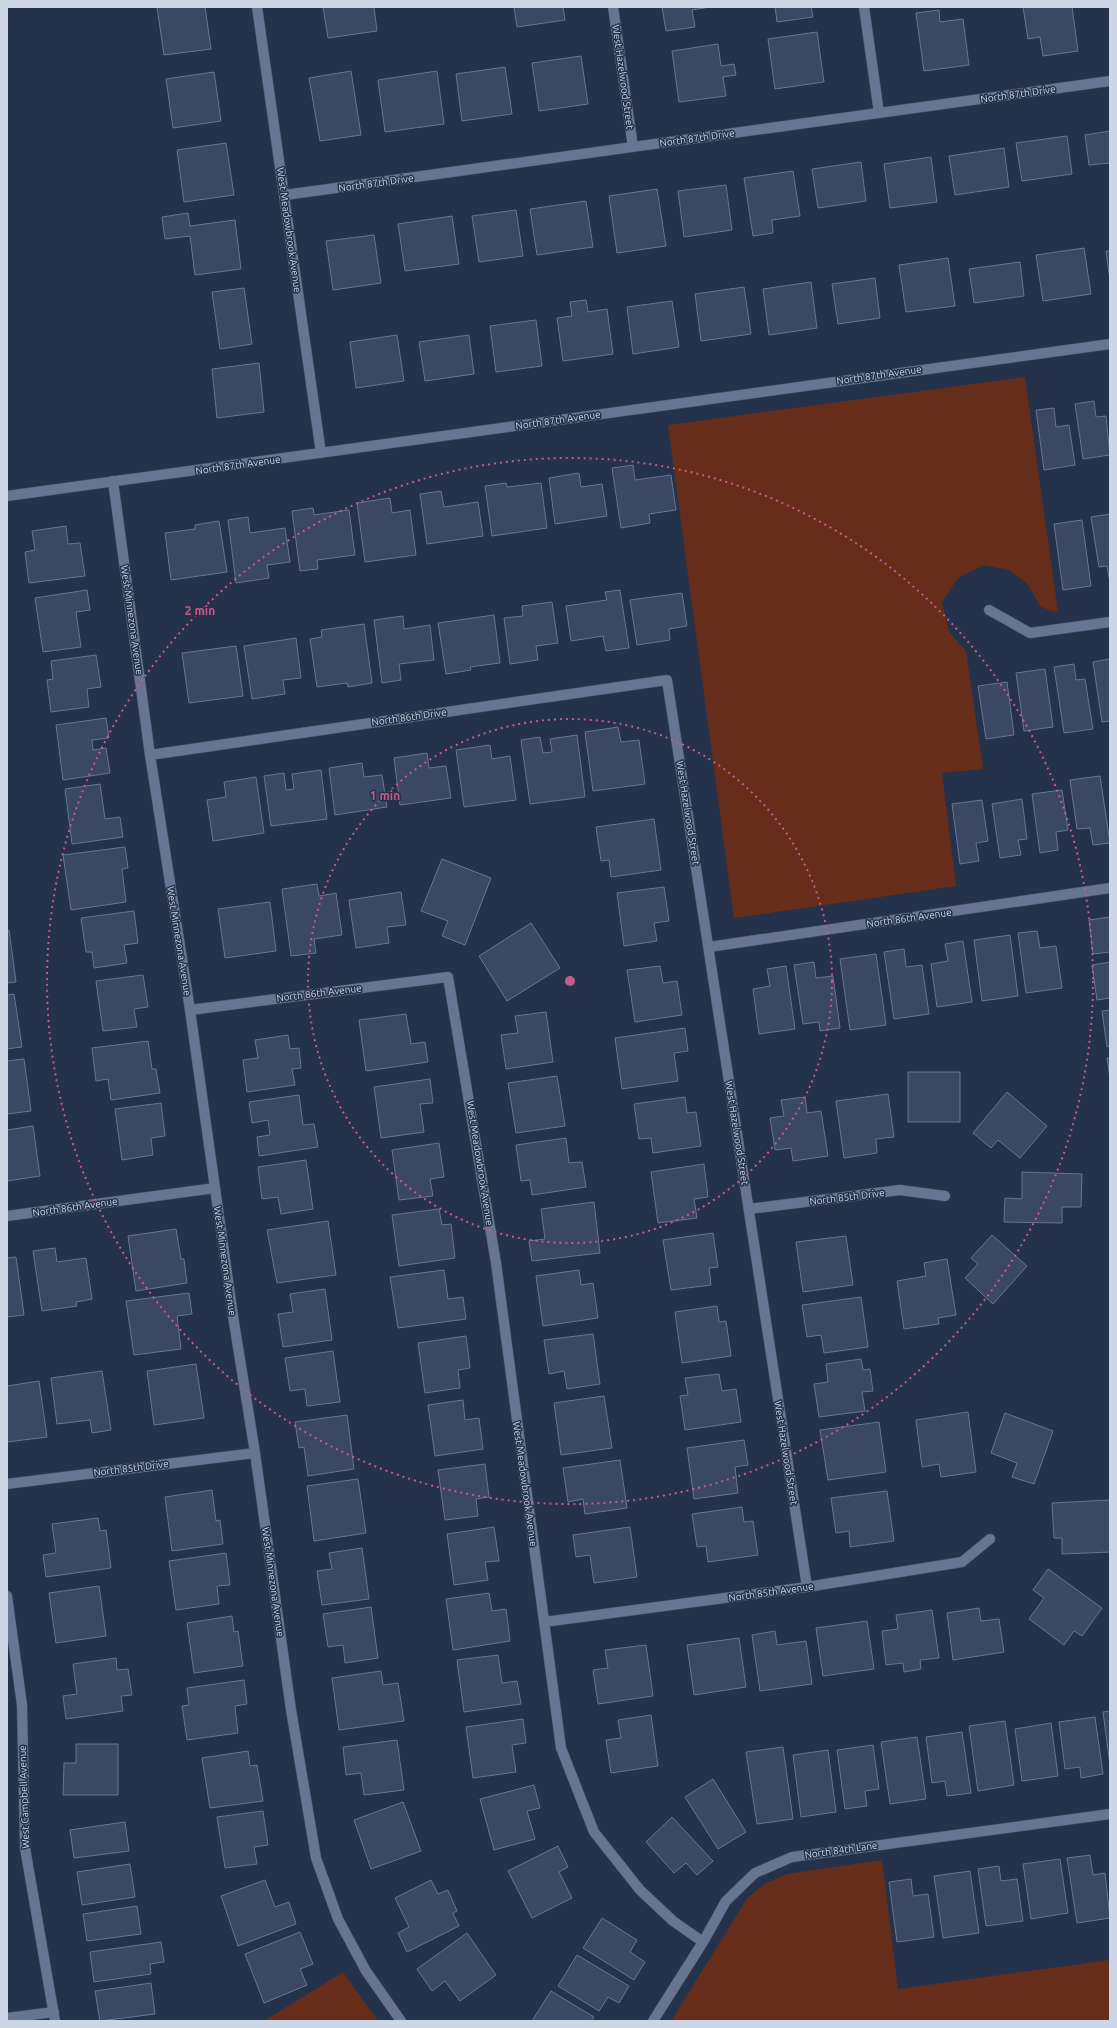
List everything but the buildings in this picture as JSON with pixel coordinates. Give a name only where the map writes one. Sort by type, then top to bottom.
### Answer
[{"type":"street","name":"West Meadowbrook Avenue","points":[[257,7],[322,453]]},
{"type":"street","name":"West Hazelwood Street","points":[[612,7],[632,147]]},
{"type":"street","points":[[864,7],[879,113]]},
{"type":"street","name":"North 87th Drive","points":[[284,195],[1110,81]]},
{"type":"street","name":"North 87th Avenue","points":[[7,496],[1110,344]]},
{"type":"street","name":"West Minnezona Avenue","points":[[113,481],[150,755],[190,1010],[233,1316],[256,1453],[290,1710],[316,1858],[338,1918],[366,1971],[401,2021]]},
{"type":"street","points":[[989,610],[1030,633],[1110,622]]},
{"type":"street","name":"West Hazelwood Street","points":[[667,680],[807,1587]]},
{"type":"street","name":"North 86th Drive","points":[[150,755],[667,680]]},
{"type":"street","name":"North 86th Avenue","points":[[709,947],[1110,888]]},
{"type":"street","name":"West Meadowbrook Avenue","points":[[448,977],[495,1256],[561,1748],[594,1832],[640,1890],[673,1921],[703,1942]]},
{"type":"street","name":"North 86th Avenue","points":[[190,1010],[448,977]]},
{"type":"street","name":"North 86th Avenue","points":[[7,1216],[215,1188]]},
{"type":"street","name":"North 85th Drive","points":[[749,1209],[900,1190],[946,1196]]},
{"type":"street","name":"North 85th Drive","points":[[7,1484],[256,1453]]},
{"type":"street","name":"North 85th Avenue","points":[[544,1622],[807,1587],[962,1562],[990,1539]]},
{"type":"street","name":"West Campbell Avenue","points":[[7,1596],[22,1705],[25,1848],[55,2016]]},
{"type":"street","name":"North 84th Lane","points":[[653,2021],[703,1942],[726,1901],[755,1873],[792,1857],[1110,1814]]},
{"type":"street","points":[[7,2018],[55,2016]]},
{"type":"shaded area","points":[[1025,377],[1058,612],[1051,611],[1040,606],[1027,583],[1009,570],[983,565],[958,578],[942,602],[949,632],[966,651],[983,769],[942,773],[956,886],[734,918],[668,425]]},
{"type":"shaded area","points":[[882,1860],[898,1989],[1110,1960],[1110,2021],[671,2021],[748,1897],[764,1884],[787,1874]]},
{"type":"shaded area","points":[[343,1972],[378,2021],[264,2021]]}]
